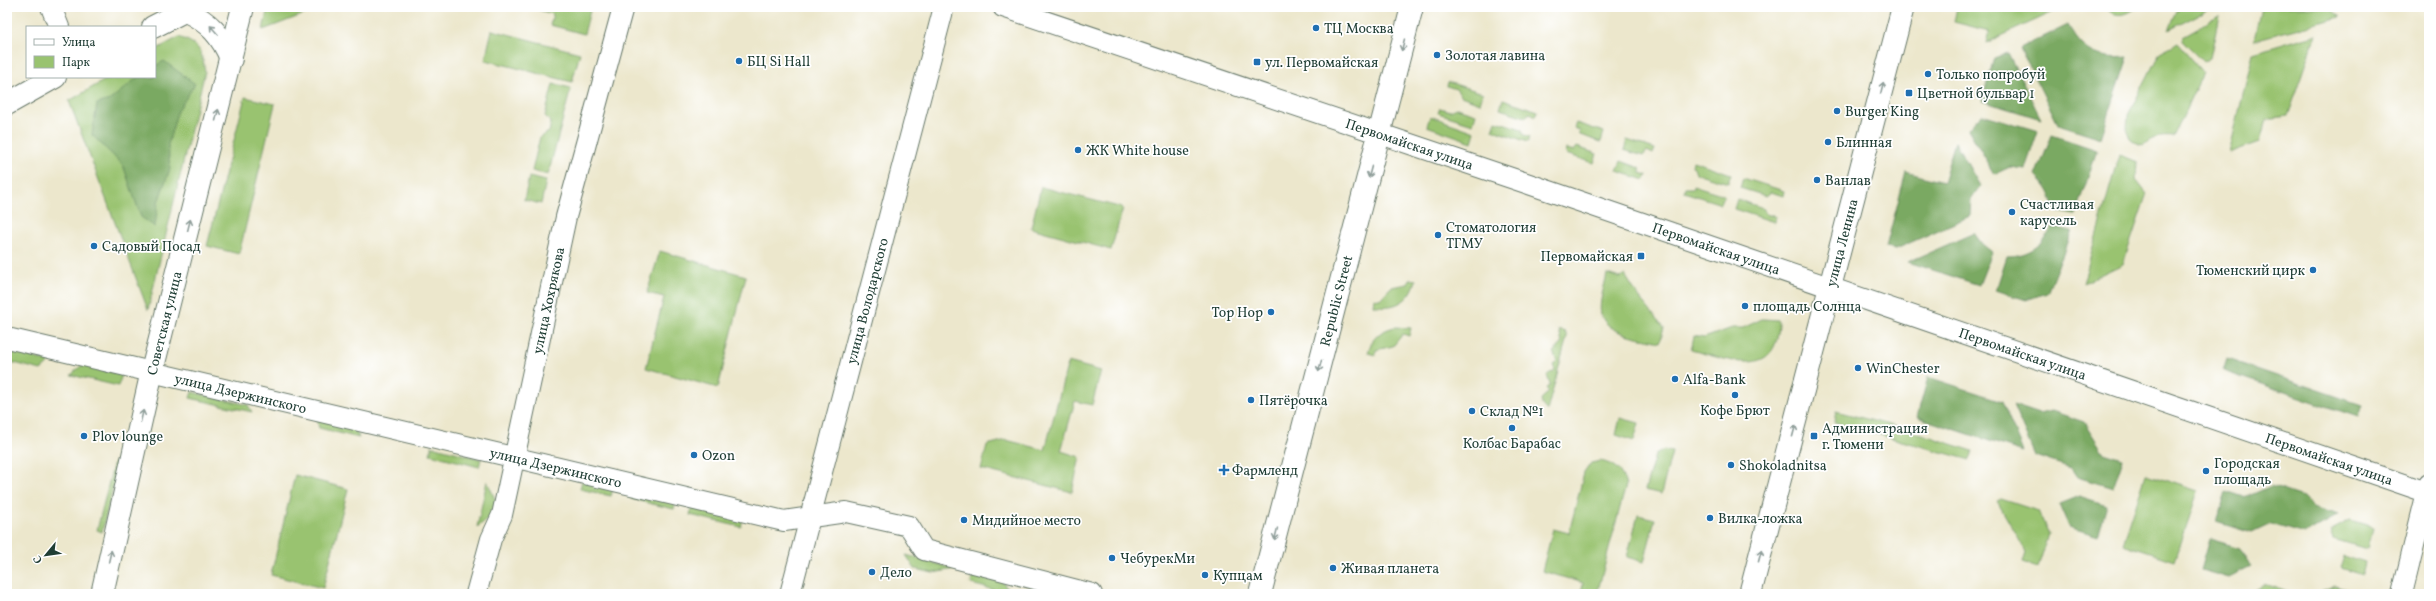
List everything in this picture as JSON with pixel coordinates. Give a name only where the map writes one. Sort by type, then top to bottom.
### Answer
[{"type":"main road","name":"Советская улица","points":[[102,594],[152,371],[232,59],[243,7]]},
{"type":"main road","name":"Republic Street","points":[[1260,594],[1412,7]]},
{"type":"main road","name":"улица Ленина","points":[[1750,594],[1831,288],[1903,7]]},
{"type":"main road","points":[[156,26],[189,9],[211,26],[224,41],[232,59]]},
{"type":"main road","points":[[7,104],[52,78]]},
{"type":"street","points":[[51,7],[59,26]]},
{"type":"street","name":"улица Хохрякова","points":[[476,594],[491,539],[502,514],[535,354],[575,177],[623,7]]},
{"type":"street","name":"улица Володарского","points":[[790,594],[834,434],[944,7]]},
{"type":"street","name":"Первомайская улица","points":[[1003,7],[2428,489]]},
{"type":"street","name":"улица Дзержинского","points":[[7,338],[784,521],[846,512],[909,526],[924,550],[1092,594]]},
{"type":"street","points":[[2402,594],[2428,489]]},
{"type":"green space","points":[[268,7],[323,7],[263,30]]},
{"type":"green space","points":[[528,7],[591,7],[584,34],[550,25],[553,14]]},
{"type":"green space","points":[[1957,7],[2062,8],[1986,43],[1989,31],[1954,22]]},
{"type":"green space","points":[[2105,7],[2137,7],[2125,14],[2116,14],[2112,13]]},
{"type":"green space","points":[[2179,7],[2213,7],[2169,30]]},
{"type":"green space","points":[[2261,7],[2329,7],[2340,17],[2254,40]]},
{"type":"green space","points":[[2219,16],[2210,58],[2203,62],[2182,41],[2183,36]]},
{"type":"green space","points":[[2068,25],[2079,41],[2092,52],[2108,57],[2128,57],[2101,138],[2058,124],[2020,48]]},
{"type":"green space","points":[[492,30],[580,53],[572,82],[485,60]]},
{"type":"green space","points":[[2317,34],[2288,116],[2266,119],[2259,142],[2229,153],[2253,53]]},
{"type":"green space","points":[[179,37],[195,45],[201,53],[205,71],[148,310],[69,101],[108,78],[156,78],[156,49]]},
{"type":"green space","points":[[2177,43],[2203,73],[2173,137],[2157,138],[2150,140],[2143,145],[2132,141],[2127,128],[2128,115],[2160,52]]},
{"type":"green space","points":[[2008,53],[2041,119],[1982,101],[1994,58]]},
{"type":"green space","points":[[164,61],[195,84],[177,112],[168,145],[170,169],[158,202],[155,227],[141,217],[123,165],[92,135],[97,104],[110,100],[137,78],[156,78],[156,65]]},
{"type":"green space","points":[[1448,82],[1483,93],[1480,103],[1461,96],[1456,89],[1447,86]]},
{"type":"green space","points":[[553,84],[571,88],[548,175],[532,171],[540,137],[549,132],[551,122],[545,116]]},
{"type":"green space","points":[[245,97],[275,104],[239,254],[207,246]]},
{"type":"green space","points":[[1503,99],[1538,111],[1536,116],[1530,113],[1525,117],[1500,109]]},
{"type":"green space","points":[[1440,108],[1450,111],[1457,108],[1476,114],[1473,124],[1438,113]]},
{"type":"green space","points":[[1982,114],[2038,131],[2025,169],[2010,167],[1995,174],[1968,129]]},
{"type":"green space","points":[[1430,116],[1475,132],[1472,142],[1427,126]]},
{"type":"green space","points":[[1496,121],[1522,129],[1524,135],[1530,137],[1528,142],[1493,130]]},
{"type":"green space","points":[[1576,123],[1604,132],[1601,142],[1580,135],[1579,130],[1574,128]]},
{"type":"green space","points":[[2052,135],[2097,150],[2075,215],[2054,211],[2049,192],[2036,176]]},
{"type":"green space","points":[[1627,140],[1655,149],[1653,154],[1647,151],[1643,156],[1624,150]]},
{"type":"green space","points":[[1955,142],[1980,186],[1971,199],[1970,216],[1896,249],[1886,247],[1906,172],[1943,182]]},
{"type":"green space","points":[[1577,147],[1597,154],[1594,163],[1566,154],[1567,149],[1574,151]]},
{"type":"green space","points":[[2119,155],[2137,162],[2136,179],[2147,193],[2123,264],[2083,283]]},
{"type":"green space","points":[[1621,161],[1640,168],[1641,173],[1647,175],[1645,180],[1617,171]]},
{"type":"green space","points":[[1693,161],[1731,174],[1728,183],[1696,173],[1694,167],[1692,166]]},
{"type":"green space","points":[[529,177],[546,181],[541,204],[524,200]]},
{"type":"green space","points":[[1743,178],[1784,191],[1783,196],[1771,192],[1766,196],[1740,188]]},
{"type":"green space","points":[[1693,185],[1724,195],[1721,204],[1684,192],[1685,188],[1693,188]]},
{"type":"green space","points":[[1041,187],[1123,208],[1111,250],[1031,228]]},
{"type":"green space","points":[[1737,199],[1763,208],[1766,214],[1776,217],[1774,222],[1734,209]]},
{"type":"green space","points":[[2052,227],[2072,231],[2047,293],[2026,300],[1996,290],[2007,256],[2015,256],[2034,249],[2044,240]]},
{"type":"green space","points":[[1974,233],[1982,244],[1992,252],[1979,285],[1908,262]]},
{"type":"green space","points":[[660,251],[746,276],[718,388],[646,368],[664,297],[647,293]]},
{"type":"green space","points":[[1607,274],[1620,278],[1625,275],[1638,296],[1664,328],[1660,342],[1617,331],[1604,321],[1600,310],[1600,305]]},
{"type":"green space","points":[[1409,279],[1416,280],[1414,288],[1400,303],[1387,306],[1373,305],[1374,298],[1380,299],[1391,287],[1408,284]]},
{"type":"green space","points":[[1762,319],[1779,320],[1777,340],[1771,352],[1761,359],[1749,362],[1736,361],[1691,350],[1694,336],[1704,338],[1732,328],[1743,328]]},
{"type":"green space","points":[[1394,327],[1411,328],[1409,336],[1403,334],[1393,346],[1376,350],[1375,355],[1368,353],[1371,343],[1380,333]]},
{"type":"green space","points":[[1559,330],[1565,332],[1567,337],[1547,411],[1542,405],[1541,399],[1549,392],[1546,388],[1550,385],[1547,375],[1555,370],[1553,365],[1557,361],[1553,352],[1562,344]]},
{"type":"green space","points":[[7,350],[50,362],[41,370],[7,361]]},
{"type":"green space","points":[[2227,359],[2362,405],[2358,417],[2223,371]]},
{"type":"green space","points":[[1068,362],[1101,371],[1092,405],[1075,401],[1061,451],[1080,457],[1072,492],[981,469],[987,445],[1006,440],[1045,450]]},
{"type":"green space","points":[[83,364],[122,375],[118,386],[71,375]]},
{"type":"green space","points":[[1928,377],[2002,401],[2023,452],[1917,417]]},
{"type":"green space","points":[[192,392],[248,405],[252,412],[190,398]]},
{"type":"green space","points":[[2013,405],[2040,414],[2052,411],[2084,422],[2104,453],[2123,459],[2113,488],[2077,477],[2071,468],[2035,456]]},
{"type":"green space","points":[[1836,411],[1912,431],[1973,451],[1970,460],[1834,422]]},
{"type":"green space","points":[[316,416],[354,425],[359,438],[319,428]]},
{"type":"green space","points":[[1620,418],[1639,423],[1634,441],[1616,435]]},
{"type":"green space","points":[[432,446],[481,459],[479,467],[430,454]]},
{"type":"green space","points":[[1664,450],[1672,452],[1661,494],[1645,490],[1655,455]]},
{"type":"green space","points":[[1601,461],[1614,466],[1622,475],[1626,485],[1597,594],[1581,594],[1583,583],[1542,571],[1553,529],[1569,533],[1584,473],[1591,463]]},
{"type":"green space","points":[[114,462],[119,463],[102,532],[97,530]]},
{"type":"green space","points":[[2146,474],[2198,491],[2175,561],[2123,544]]},
{"type":"green space","points":[[295,475],[348,489],[323,588],[271,575]]},
{"type":"green space","points":[[487,481],[500,510],[477,527]]},
{"type":"green space","points":[[582,481],[613,489],[611,496],[580,489]]},
{"type":"green space","points":[[2271,486],[2303,497],[2313,507],[2339,515],[2304,534],[2271,524],[2252,533],[2216,522],[2226,492],[2244,498]]},
{"type":"green space","points":[[633,492],[676,502],[674,509],[631,499]]},
{"type":"green space","points":[[2079,496],[2107,505],[2098,536],[2069,527],[2059,504]]},
{"type":"green space","points":[[2001,499],[2038,511],[2049,534],[2038,567],[2023,562],[2026,552],[1997,501]]},
{"type":"green space","points":[[692,506],[743,519],[741,527],[690,515]]},
{"type":"green space","points":[[1638,515],[1655,519],[1644,562],[1627,557]]},
{"type":"green space","points":[[2350,520],[2373,527],[2368,549],[2333,539],[2330,531]]},
{"type":"green space","points":[[2210,539],[2240,548],[2251,567],[2229,578],[2201,570]]},
{"type":"green space","points":[[906,555],[955,569],[933,573],[915,569]]},
{"type":"green space","points":[[2344,555],[2365,562],[2362,575],[2340,568]]},
{"type":"green space","points":[[974,572],[1002,580],[1010,594],[971,584]]},
{"type":"green space","points":[[2264,584],[2293,594],[2247,594]]},
{"type":"green space","points":[[2335,586],[2358,593],[2317,594]]},
{"type":"place","name":"ТЦ Москва","points":[[1316,28]]},
{"type":"place","name":"Золотая лавина","points":[[1437,55]]},
{"type":"place","name":"БЦ Si Hall","points":[[739,61]]},
{"type":"place","name":"ул. Первомайская","points":[[1257,62]]},
{"type":"place","name":"Только попробуй","points":[[1928,74]]},
{"type":"place","name":"Цветной бульвар 1","points":[[1909,93]]},
{"type":"place","name":"Burger King","points":[[1837,111]]},
{"type":"place","name":"Блинная","points":[[1828,142]]},
{"type":"place","name":"ЖК White house","points":[[1078,150]]},
{"type":"place","name":"Ванлав","points":[[1817,180]]},
{"type":"place","name":"Счастливая карусель","points":[[2012,212]]},
{"type":"place","name":"Стоматология ТГМУ","points":[[1438,235]]},
{"type":"place","name":"Садовый Посад","points":[[94,246]]},
{"type":"place","name":"Первомайская","points":[[1641,256]]},
{"type":"place","name":"Тюменский цирк","points":[[2313,270]]},
{"type":"place","name":"площадь Солнца","points":[[1745,306]]},
{"type":"place","name":"Top Hop","points":[[1271,312]]},
{"type":"place","name":"WinChester","points":[[1858,368]]},
{"type":"place","name":"Alfa-Bank","points":[[1675,379]]},
{"type":"place","name":"Кофе Брют","points":[[1735,395]]},
{"type":"place","name":"Пятёрочка","points":[[1251,400]]},
{"type":"place","name":"Склад №1","points":[[1472,411]]},
{"type":"place","name":"Колбас Барабас","points":[[1512,428]]},
{"type":"place","name":"Plov lounge","points":[[84,436]]},
{"type":"place","name":"Администрация г. Тюмени","points":[[1814,436]]},
{"type":"place","name":"Ozon","points":[[694,455]]},
{"type":"place","name":"Shokoladnitsa","points":[[1731,465]]},
{"type":"place","name":"Фармленд","points":[[1224,470]]},
{"type":"place","name":"Городская площадь","points":[[2206,471]]},
{"type":"place","name":"Вилка-ложка","points":[[1710,518]]},
{"type":"place","name":"Мидийное место","points":[[964,520]]},
{"type":"place","name":"ЧебурекМи","points":[[1112,558]]},
{"type":"place","name":"Живая планета","points":[[1333,568]]},
{"type":"place","name":"Дело","points":[[872,572]]},
{"type":"place","name":"Купцам","points":[[1205,575]]}]
